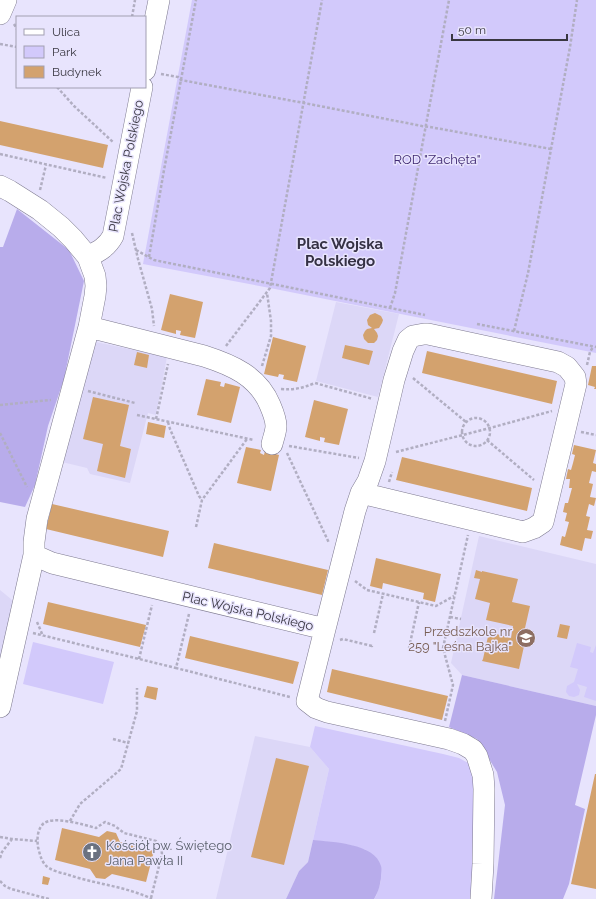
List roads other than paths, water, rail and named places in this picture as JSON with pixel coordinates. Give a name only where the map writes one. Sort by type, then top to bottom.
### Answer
[{"type":"street","points":[[0,14],[6,0]]},
{"type":"street","points":[[153,72],[159,0]]},
{"type":"street","name":"Plac Wojska Polskiego","points":[[88,257],[109,243],[113,236],[142,88]]},
{"type":"street","points":[[0,186],[40,210],[69,235],[88,257],[95,276],[96,286],[89,327],[37,519],[34,555],[0,707]]},
{"type":"street","points":[[89,327],[216,360],[239,370],[250,377],[257,384],[268,400],[274,413],[277,444]]},
{"type":"street","points":[[331,635],[339,577],[355,511],[361,493],[368,481],[375,461],[394,380],[408,340],[413,336],[424,334],[558,362],[568,367],[574,377],[576,384],[543,522],[534,528],[523,532],[361,493]]},
{"type":"street","name":"Plac Wojska Polskiego","points":[[34,555],[52,563],[331,635],[307,701],[316,708],[327,712],[443,731],[449,739],[463,744],[473,750],[477,756],[483,775],[484,789],[481,899]]},
{"type":"place","name":"Przedszkole nr 259 \"Leśna Bajka\"","points":[[526,638]]},
{"type":"place","name":"Kościół pw. Świętego Jana Pawła II","points":[[92,852]]},
{"type":"district","name":"Plac Wojska Polskiego","points":[[340,252]]},
{"type":"park label","name":"ROD \"Zachęta\"","points":[[437,159]]}]
